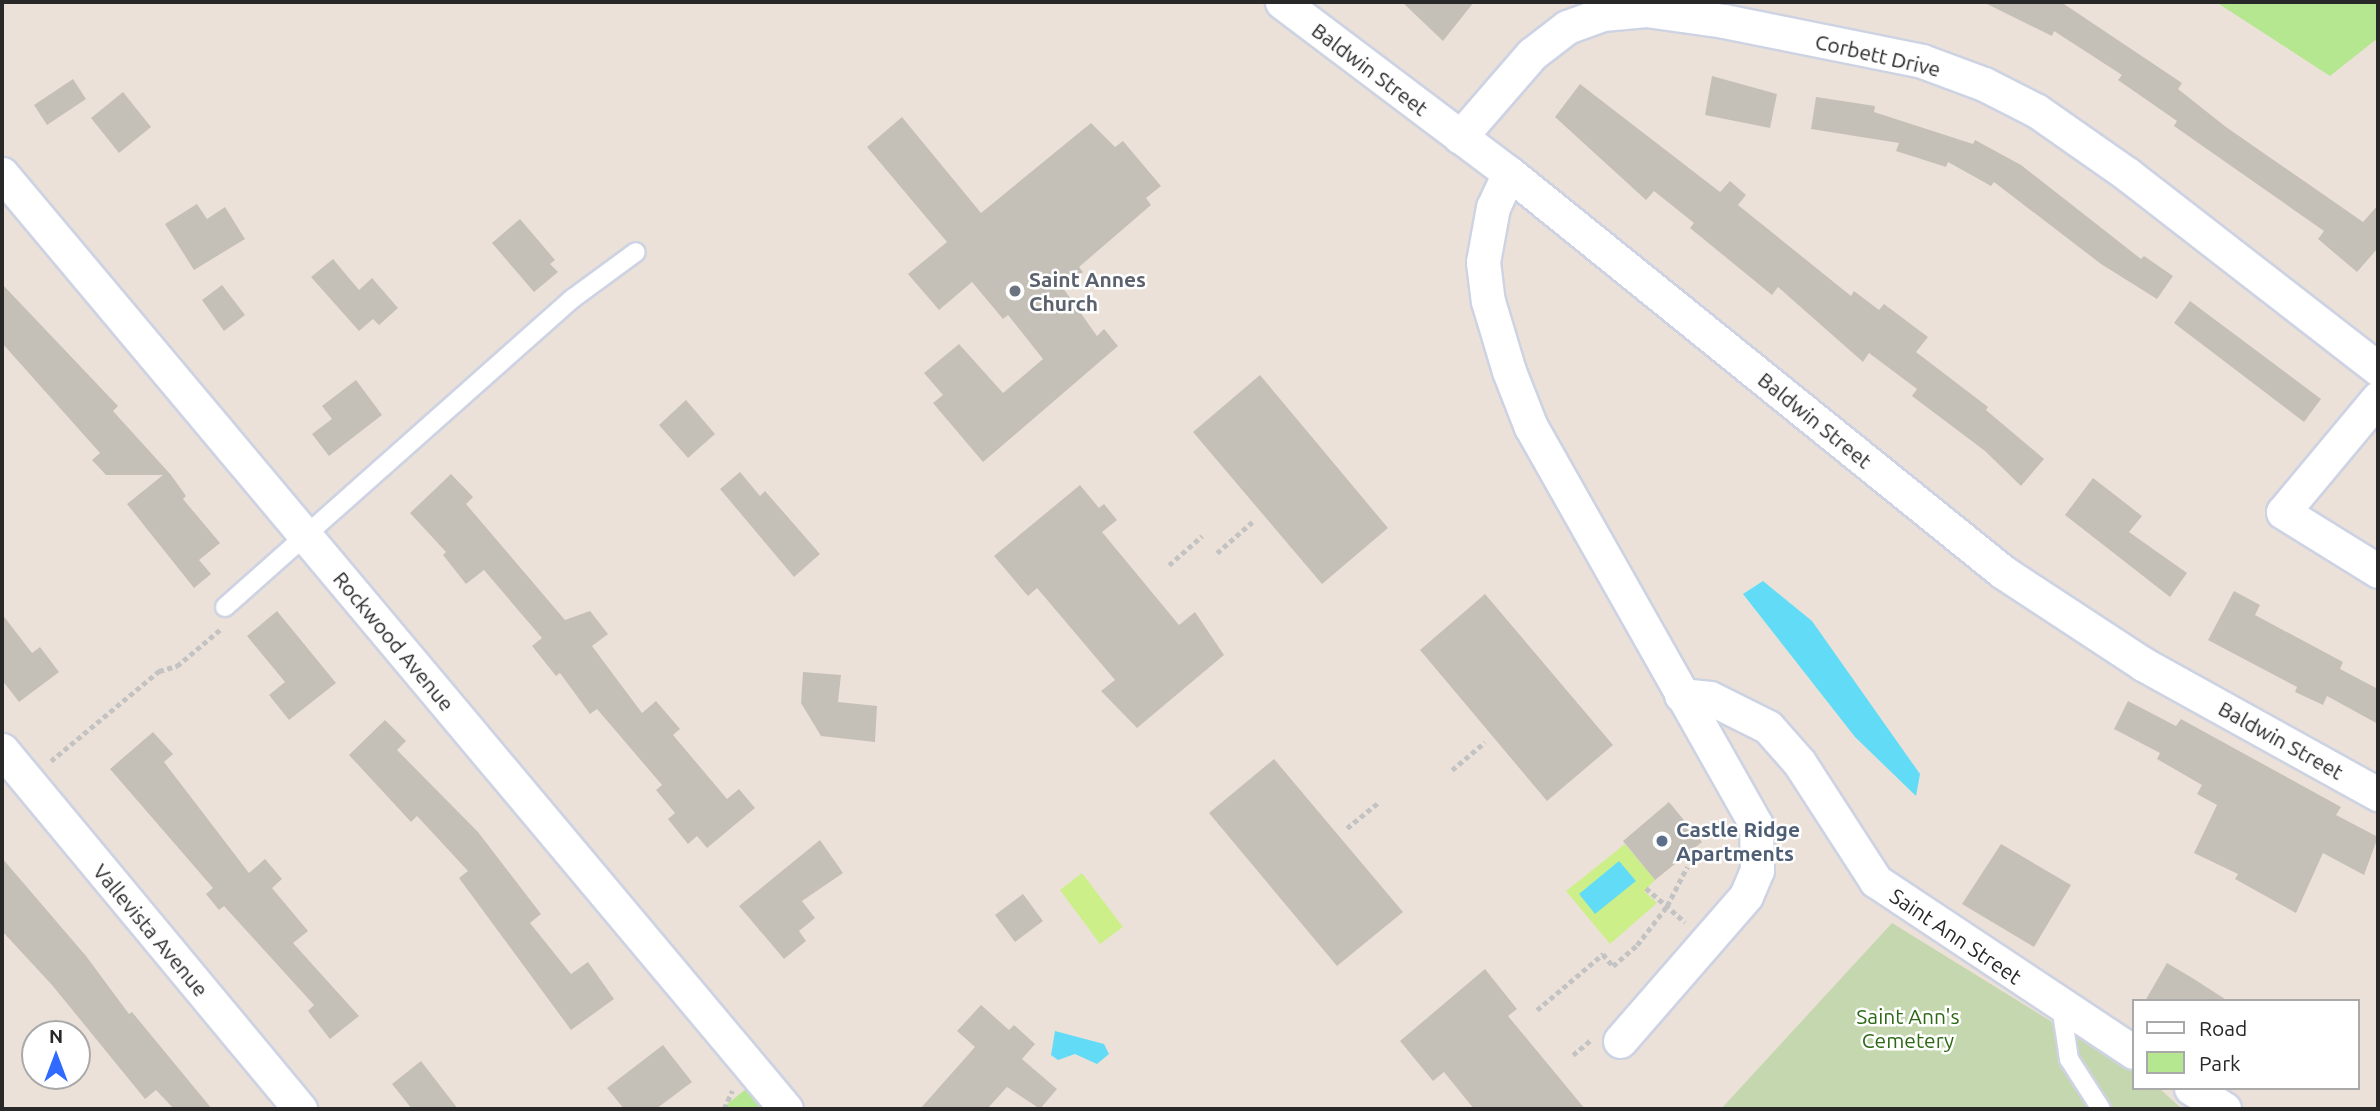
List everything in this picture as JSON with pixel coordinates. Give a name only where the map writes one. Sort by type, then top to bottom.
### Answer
[{"type":"street","name":"Baldwin Street","points":[[1282,2],[1509,173],[2003,572],[2143,663],[2378,794]]},
{"type":"street","name":"Corbett Drive","points":[[1460,137],[1532,54],[1567,27],[1603,14],[1646,10],[1724,21],[1922,61],[1984,84],[2037,111],[2127,174],[2378,369]]},
{"type":"street","points":[[1509,173],[1493,207],[1483,262],[1488,301],[1509,371],[1531,427],[1681,695],[1746,800],[1756,825],[1757,870],[1746,896],[1620,1041]]},
{"type":"street","name":"Rockwood Avenue","points":[[2,174],[786,1109]]},
{"type":"street","points":[[2378,398],[2283,512],[2378,571]]},
{"type":"street","name":"Saint Ann Street","points":[[1681,695],[1710,698],[1768,727],[1799,762],[1876,881],[2132,1051]]},
{"type":"street","name":"Vallevista Avenue","points":[[2,750],[300,1109]]},
{"type":"street","points":[[2194,1090],[2224,1109]]},
{"type":"lane","points":[[227,615],[307,538],[572,299],[636,252]]},
{"type":"lane","points":[[2061,1006],[2069,1059],[2101,1109]]},
{"type":"path","points":[[1217,553],[1252,522]]},
{"type":"path","points":[[1169,565],[1202,536]]},
{"type":"path","points":[[45,766],[159,670],[177,666],[227,615]]},
{"type":"path","points":[[1452,770],[1485,742]]},
{"type":"path","points":[[1347,828],[1379,802]]},
{"type":"path","points":[[1536,1010],[1603,954],[1613,966],[1637,945],[1667,906],[1687,867]]},
{"type":"path","points":[[1646,888],[1696,932]]},
{"type":"path","points":[[724,1109],[732,1090],[729,1079]]},
{"type":"green space","points":[[2216,2],[2378,2],[2378,38],[2330,76]]},
{"type":"green space","points":[[1625,844],[1655,880],[1644,891],[1657,903],[1610,944],[1566,891]]},
{"type":"green space","points":[[1082,873],[1123,927],[1100,944],[1060,890]]},
{"type":"green space","name":"Saint Ann's Cemetery","points":[[1892,923],[2132,1071],[2132,1090],[2161,1090],[2182,1109],[1721,1109]]},
{"type":"green space","points":[[746,1089],[763,1109],[721,1109]]},
{"type":"water","points":[[1763,581],[1812,621],[1920,774],[1916,796],[1855,737],[1743,594]]},
{"type":"water","points":[[1619,861],[1636,881],[1595,914],[1579,894]]},
{"type":"water","points":[[1055,1031],[1104,1044],[1109,1054],[1097,1064],[1075,1054],[1058,1060],[1051,1055]]},
{"type":"building","points":[[1402,2],[1474,2],[1443,41]]},
{"type":"building","points":[[1983,2],[2061,2],[2182,83],[2178,89],[2226,127],[2363,222],[2378,205],[2378,248],[2357,272],[2318,239],[2324,231],[2174,126],[2177,121],[2118,80],[2122,75],[2054,31],[2052,36]]},
{"type":"building","points":[[1712,76],[1777,94],[1770,128],[1705,115]]},
{"type":"building","points":[[73,79],[86,99],[47,125],[34,105]]},
{"type":"building","points":[[1580,84],[1720,192],[1730,181],[1746,195],[1738,205],[1851,296],[1854,291],[1879,310],[1884,304],[1928,337],[1916,352],[1988,407],[1986,410],[2044,459],[2021,486],[1985,451],[1912,396],[1917,389],[1869,353],[1863,362],[1778,287],[1772,295],[1690,228],[1694,223],[1654,191],[1646,200],[1555,117]]},
{"type":"building","points":[[123,92],[151,127],[119,153],[91,118]]},
{"type":"building","points":[[1816,97],[1875,106],[1874,112],[1973,144],[1975,140],[2021,165],[2141,259],[2144,256],[2173,276],[2157,299],[2101,264],[1994,182],[1991,186],[1948,162],[1946,167],[1896,151],[1899,143],[1811,129]]},
{"type":"building","name":"Saint Annes Church","points":[[902,117],[981,213],[1091,123],[1115,147],[1123,141],[1161,186],[1146,198],[1151,205],[1079,267],[1083,272],[1063,288],[1097,336],[1104,329],[1118,346],[983,462],[933,403],[943,395],[924,373],[959,344],[1003,393],[1043,359],[1008,315],[1003,319],[972,282],[939,310],[908,274],[947,242],[867,147]]},
{"type":"building","points":[[197,204],[207,219],[225,207],[245,239],[194,270],[165,224]]},
{"type":"building","points":[[520,219],[555,260],[550,264],[558,272],[534,292],[492,243]]},
{"type":"building","points":[[333,259],[359,290],[372,278],[398,308],[379,325],[373,319],[359,331],[311,277]]},
{"type":"building","points":[[2,284],[118,406],[113,411],[171,475],[186,496],[183,499],[220,543],[199,560],[211,574],[194,588],[127,504],[163,475],[106,475],[92,460],[100,453],[2,343]]},
{"type":"building","points":[[222,285],[245,315],[224,331],[202,300]]},
{"type":"building","points":[[2190,301],[2321,399],[2304,422],[2174,323]]},
{"type":"building","points":[[1260,375],[1388,528],[1322,584],[1193,432]]},
{"type":"building","points":[[356,380],[382,415],[329,456],[312,434],[332,419],[322,406]]},
{"type":"building","points":[[686,400],[715,434],[688,458],[659,425]]},
{"type":"building","points":[[740,472],[760,496],[765,491],[820,554],[794,577],[720,489]]},
{"type":"building","points":[[451,474],[473,497],[466,504],[565,620],[590,611],[608,634],[592,646],[642,713],[656,701],[680,729],[673,735],[727,799],[739,789],[755,808],[707,848],[697,836],[688,844],[668,819],[675,813],[656,790],[662,785],[597,709],[590,714],[560,673],[556,676],[532,646],[542,638],[484,570],[466,584],[443,555],[446,552],[410,513]]},
{"type":"building","points":[[2093,478],[2142,516],[2129,532],[2187,573],[2170,597],[2065,515]]},
{"type":"building","points":[[1080,485],[1099,508],[1104,504],[1117,520],[1102,532],[1179,625],[1195,612],[1224,655],[1137,728],[1101,691],[1115,680],[1037,588],[1028,596],[994,556]]},
{"type":"building","points":[[2234,591],[2260,605],[2255,615],[2343,662],[2340,669],[2378,689],[2378,724],[2327,696],[2323,705],[2295,692],[2297,687],[2208,640]]},
{"type":"building","points":[[1485,594],[1613,745],[1547,801],[1420,650]]},
{"type":"building","points":[[277,611],[336,683],[289,720],[269,695],[285,682],[247,636]]},
{"type":"building","points":[[2,614],[32,653],[40,647],[59,672],[19,702],[2,680]]},
{"type":"building","points":[[803,672],[841,675],[838,702],[877,706],[875,742],[821,736],[801,703]]},
{"type":"building","points":[[2128,701],[2176,726],[2181,719],[2341,807],[2336,815],[2378,837],[2364,875],[2323,853],[2296,913],[2235,879],[2238,874],[2194,853],[2217,805],[2197,794],[2202,785],[2157,759],[2160,753],[2114,729]]},
{"type":"building","points":[[385,720],[406,741],[397,750],[478,832],[541,914],[530,923],[571,974],[588,962],[614,999],[571,1030],[459,878],[468,871],[417,816],[411,822],[349,755]]},
{"type":"building","points":[[153,732],[173,754],[164,762],[249,873],[265,859],[282,879],[272,888],[308,931],[293,943],[359,1016],[330,1039],[308,1011],[314,1005],[224,906],[219,910],[206,894],[213,888],[110,769]]},
{"type":"building","points":[[1274,759],[1403,912],[1337,966],[1209,813]]},
{"type":"building","name":"Castle Ridge Apartments","points":[[1669,802],[1702,842],[1655,880],[1623,841]]},
{"type":"building","points":[[820,840],[843,873],[802,901],[815,918],[799,931],[806,941],[784,959],[739,906]]},
{"type":"building","points":[[2001,844],[2071,885],[2034,947],[1962,904]]},
{"type":"building","points":[[2,858],[86,956],[129,1014],[132,1012],[212,1109],[174,1109],[156,1090],[145,1099],[91,1033],[91,1020],[81,1020],[2,931]]},
{"type":"building","points":[[1023,894],[1043,921],[1015,942],[995,915]]},
{"type":"building","points":[[2167,963],[2225,999],[2146,999]]},
{"type":"building","points":[[1485,969],[1517,1009],[1508,1016],[1585,1109],[1474,1109],[1444,1072],[1433,1081],[1400,1041]]},
{"type":"building","points":[[981,1005],[1009,1030],[1014,1025],[1035,1044],[1022,1059],[1057,1089],[1040,1109],[1007,1087],[987,1109],[920,1109],[975,1047],[957,1031]]},
{"type":"building","points":[[663,1045],[692,1082],[656,1109],[624,1109],[607,1088]]},
{"type":"building","points":[[421,1061],[458,1109],[412,1109],[392,1084]]},
{"type":"place","name":"Saint Annes Church","points":[[1015,291]]},
{"type":"place","name":"Castle Ridge Apartments","points":[[1662,841]]}]
